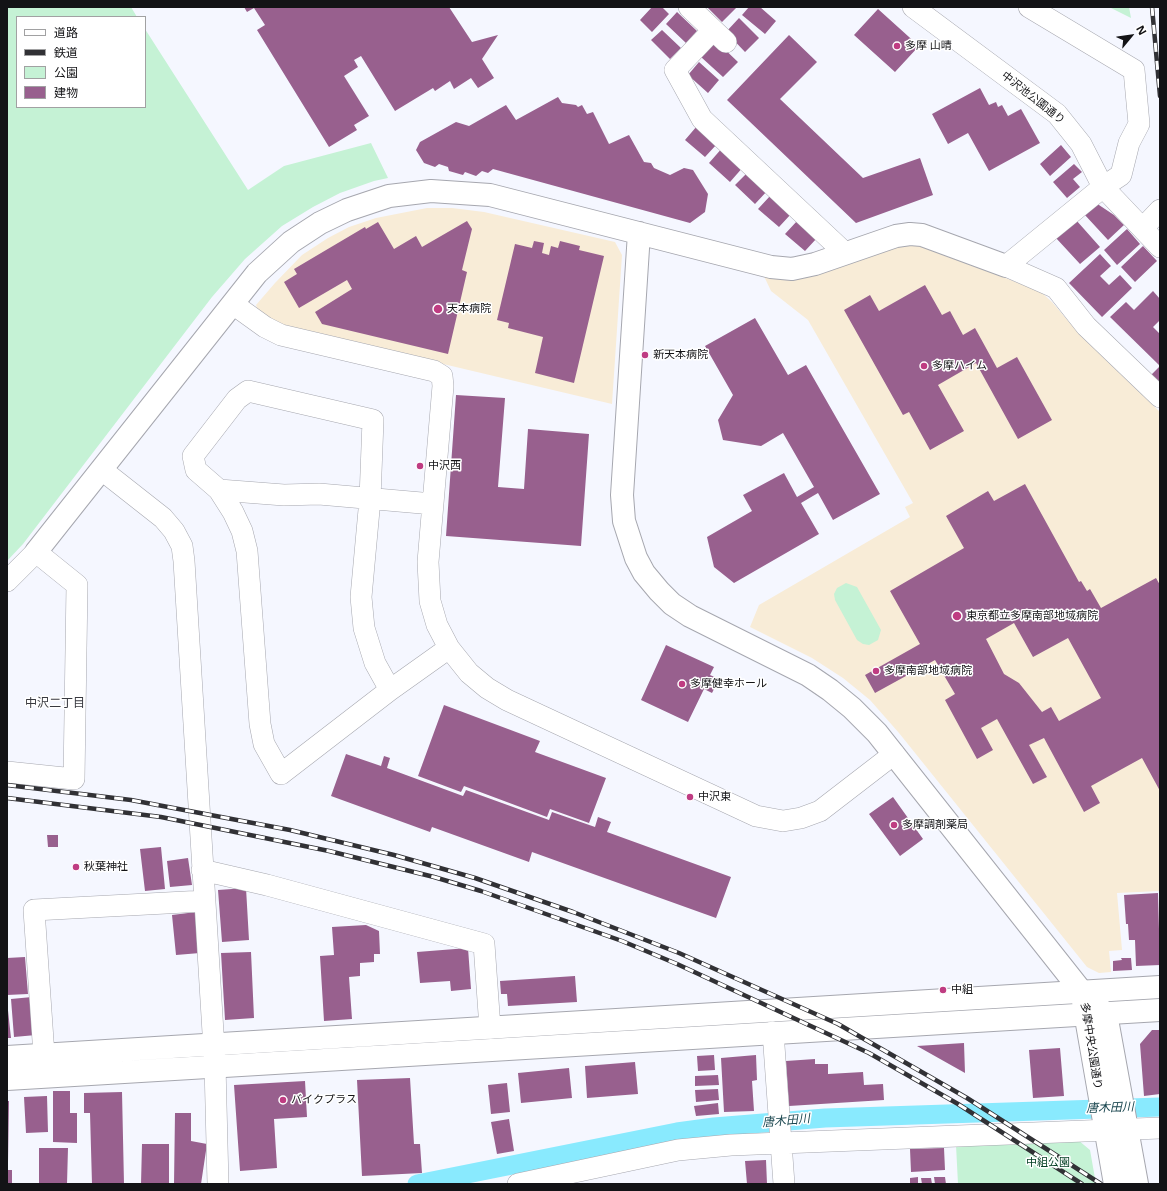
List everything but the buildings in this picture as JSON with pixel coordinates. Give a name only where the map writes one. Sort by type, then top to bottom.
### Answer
[{"type":"street","points":[[688,7],[719,36],[675,70],[702,119],[845,253]]},
{"type":"street","name":"中沢池公園通り","points":[[914,7],[1057,114],[1081,144],[1104,187],[1160,247]]},
{"type":"street","points":[[1006,266],[1121,175],[1129,143],[1139,124],[1134,70],[1029,7]]},
{"type":"street","points":[[7,581],[36,552],[257,273],[291,242],[320,222],[347,210],[389,196],[431,191],[490,195],[771,267],[800,267],[814,264],[896,236],[910,234],[922,235],[1006,266],[1056,288],[1086,326],[1160,397]]},
{"type":"street","points":[[1143,228],[1160,210]]},
{"type":"street","points":[[639,233],[622,495],[624,521],[636,558],[644,573],[672,604],[690,616],[784,662],[830,690],[877,734],[1082,992]]},
{"type":"street","points":[[233,304],[265,327],[281,335],[434,371],[442,376],[443,386],[428,562],[429,590],[437,625],[449,648],[469,673],[487,688],[507,700],[756,816],[782,821],[801,818],[820,811],[894,754]]},
{"type":"street","points":[[390,690],[375,663],[364,628],[362,605],[362,573],[370,499],[374,420],[248,391],[237,398],[193,456],[196,470],[219,490],[233,512],[242,531],[248,551],[260,724],[264,744],[280,774],[390,690],[449,648]]},
{"type":"street","points":[[102,470],[163,518],[174,531],[182,546],[213,1044],[218,1184]]},
{"type":"street","points":[[219,490],[284,495],[319,494],[433,504]]},
{"type":"street","points":[[7,772],[74,779],[77,585],[36,552]]},
{"type":"street","points":[[202,870],[267,885],[484,944],[490,1028]]},
{"type":"street","points":[[44,1055],[34,910],[204,901]]},
{"type":"street","points":[[7,1057],[1160,987]]},
{"type":"street","name":"多摩中央公園通り","points":[[1082,992],[1106,1014],[1137,1184]]},
{"type":"street","name":"多摩中央公園通り","points":[[1082,992],[1115,1184]]},
{"type":"street","points":[[7,1079],[772,1032],[1160,1010]]},
{"type":"street","points":[[772,1032],[784,1184]]},
{"type":"street","points":[[518,1184],[678,1150],[780,1139],[1126,1124],[1160,1128]]},
{"type":"shaded area","name":"天本病院","points":[[427,208],[452,208],[484,212],[615,242],[622,255],[612,404],[287,327],[259,313],[256,305],[275,283],[302,255],[328,238],[349,227],[376,218]]},
{"type":"shaded area","name":"東京都立多摩南部地域病院","points":[[910,243],[922,245],[1041,292],[1052,302],[1081,336],[1160,412],[1160,891],[1117,893],[1122,950],[1109,951],[1111,972],[1099,973],[1087,967],[899,733],[870,700],[843,678],[812,658],[750,627],[759,605],[910,517],[905,507],[913,503],[808,320],[771,291],[763,274]]},
{"type":"green space","points":[[7,7],[131,7],[136,16],[16,16],[16,108],[146,108],[146,31],[248,190],[284,166],[371,143],[388,178],[374,181],[340,193],[313,207],[282,226],[245,259],[212,297],[23,544],[7,561]]},
{"type":"green space","points":[[1109,7],[1129,7],[1131,18]]},
{"type":"green space","points":[[846,583],[857,587],[881,630],[878,640],[869,645],[863,644],[857,640],[835,600],[834,594],[837,588]]},
{"type":"green space","name":"中組公園","points":[[1078,1140],[1090,1150],[1096,1184],[958,1184],[956,1145]]},
{"type":"waterway","name":"唐木田川","points":[[417,1184],[677,1132],[714,1127],[825,1118],[1160,1107]]},
{"type":"railway","points":[[1152,7],[1160,96]]},
{"type":"railway","points":[[7,785],[131,800],[290,830],[394,855],[475,878],[573,912],[679,953],[838,1024],[967,1098],[1101,1184]]},
{"type":"railway","points":[[7,798],[161,817],[329,851],[434,877],[481,891],[622,941],[677,964],[869,1053],[958,1104],[1082,1184]]},
{"type":"place","name":"多摩 山晴","points":[[897,46]]},
{"type":"place","name":"天本病院","points":[[438,309]]},
{"type":"place","name":"新天本病院","points":[[645,355]]},
{"type":"place","name":"多摩ハイム","points":[[924,366]]},
{"type":"place","name":"中沢西","points":[[420,466]]},
{"type":"place","name":"東京都立多摩南部地域病院","points":[[957,616]]},
{"type":"place","name":"多摩南部地域病院","points":[[876,671]]},
{"type":"place","name":"多摩健幸ホール","points":[[682,684]]},
{"type":"place","name":"中沢東","points":[[690,797]]},
{"type":"place","name":"多摩調剤薬局","points":[[894,825]]},
{"type":"place","name":"秋葉神社","points":[[76,867]]},
{"type":"place","name":"中組","points":[[943,990]]},
{"type":"place","name":"バイクプラス","points":[[283,1100]]},
{"type":"district","name":"中沢二丁目","points":[[55,704]]}]
